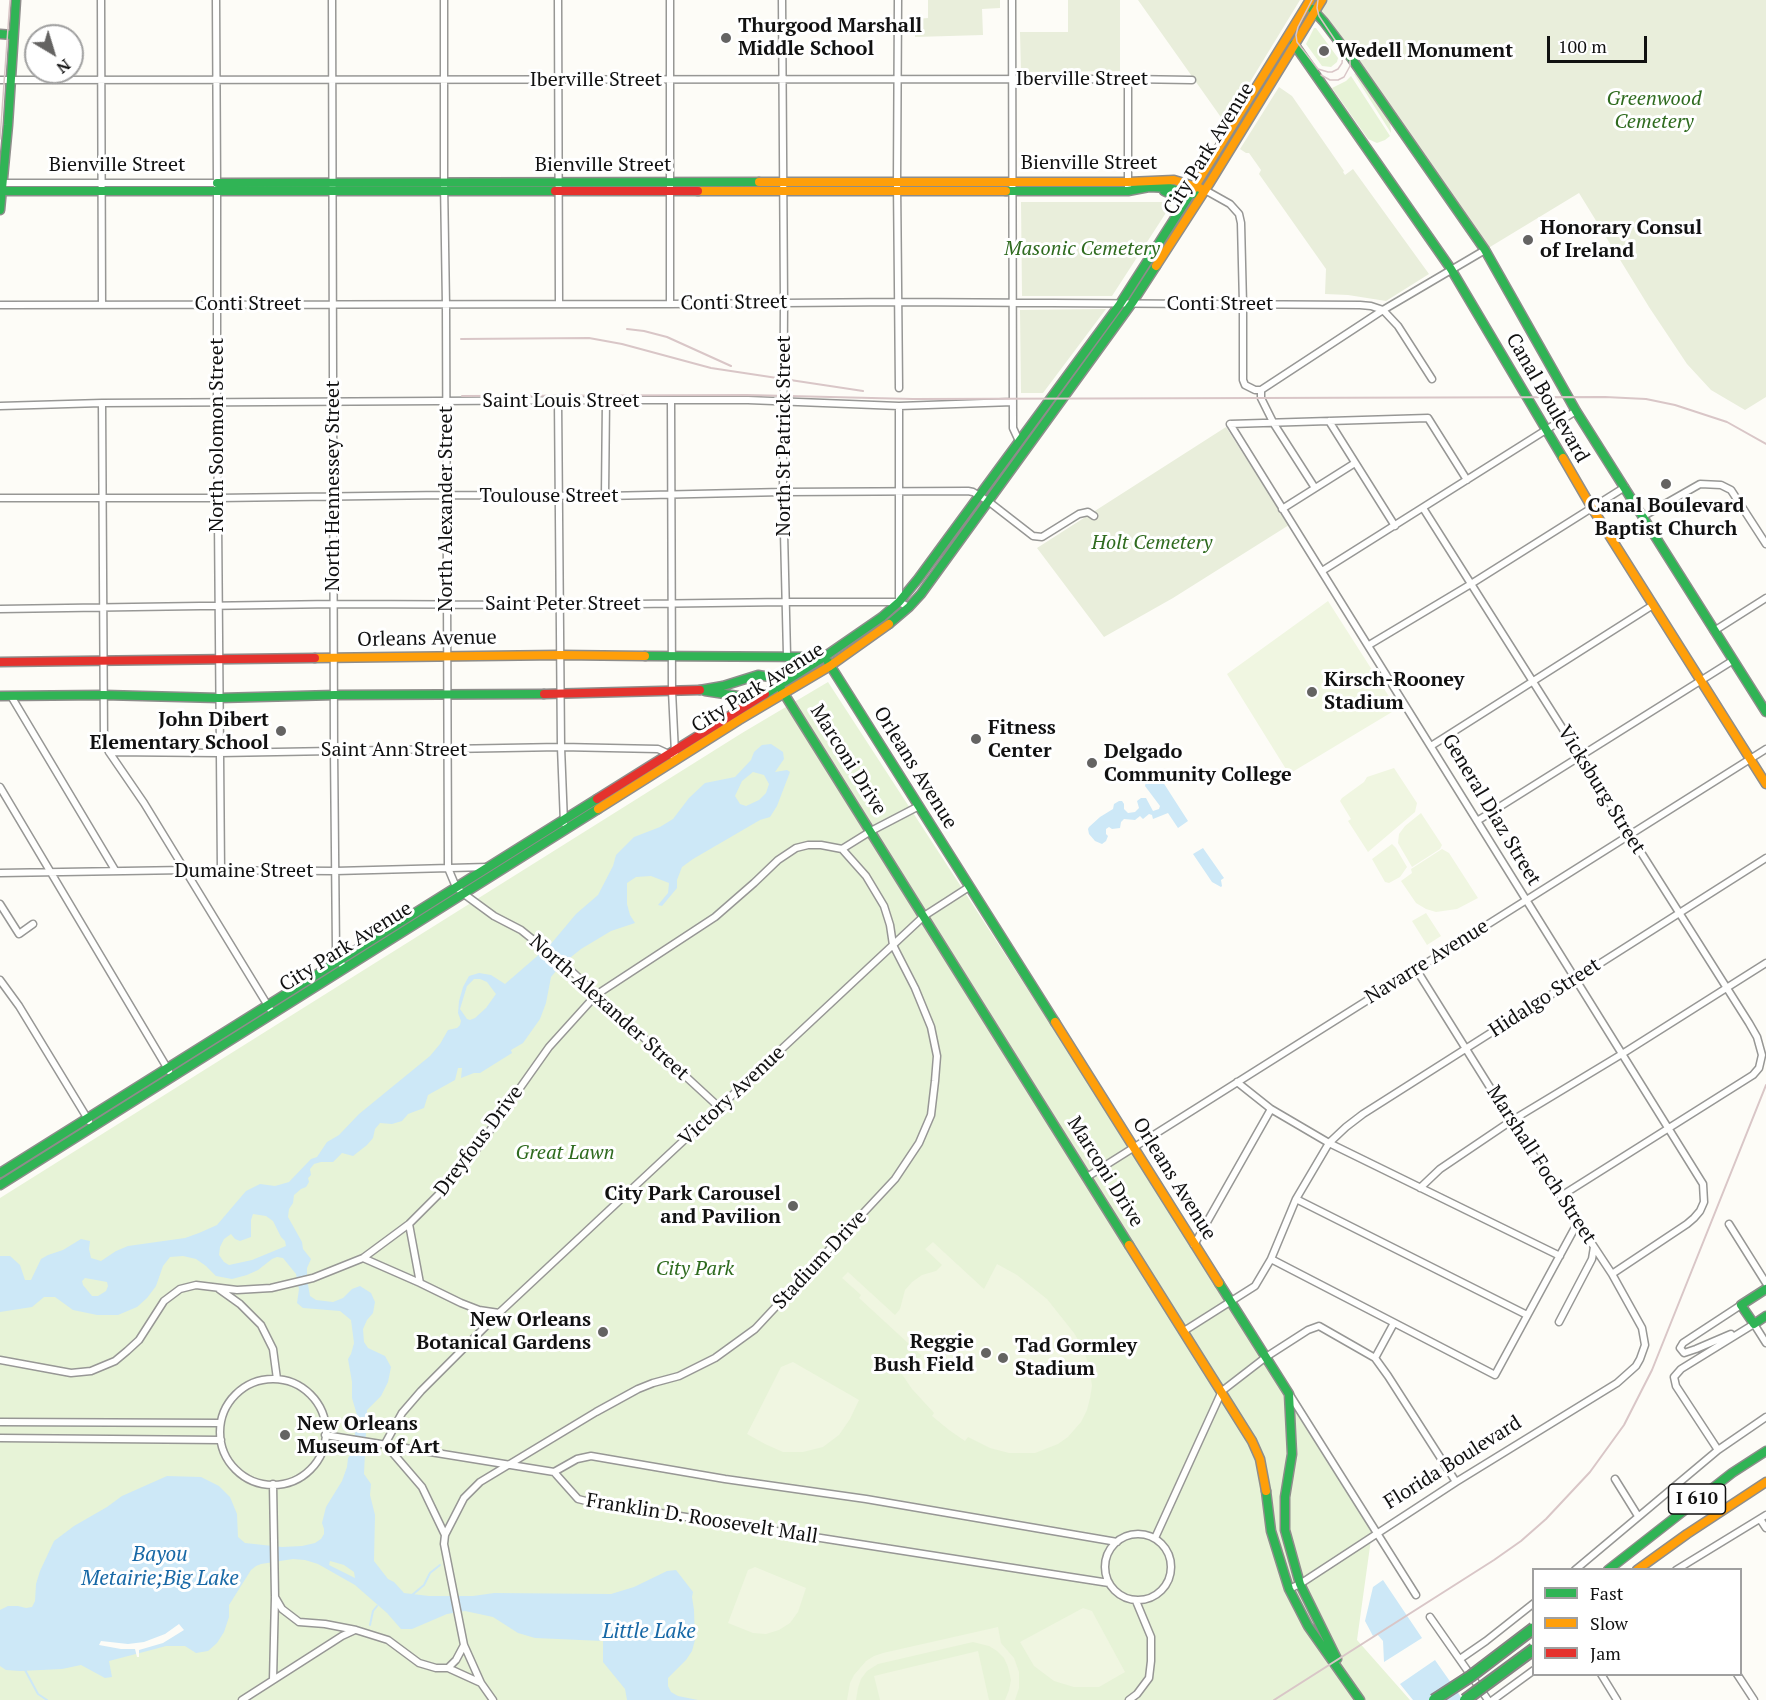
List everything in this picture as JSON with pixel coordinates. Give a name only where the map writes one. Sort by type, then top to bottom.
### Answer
[{"type":"main road","points":[[0,210],[5,80],[16,0]]},
{"type":"main road","name":"City Park Avenue","points":[[983,498],[1132,303],[1194,194],[1290,35],[1311,5],[1322,0]]},
{"type":"main road","name":"City Park Avenue","points":[[0,1173],[90,1122],[564,825],[778,684],[824,661],[890,623],[904,604],[921,594],[1019,441],[1120,304],[1294,46],[1311,5]]},
{"type":"main road","name":"Canal Boulevard","points":[[1311,5],[1352,59],[1485,250],[1576,411],[1766,712]]},
{"type":"main road","points":[[0,34],[13,34]]},
{"type":"main road","name":"Canal Boulevard","points":[[1290,35],[1294,46],[1451,269],[1592,508],[1766,784]]},
{"type":"main road","name":"Bienville Street","points":[[1128,187],[1174,180],[1194,194]]},
{"type":"main road","name":"Bienville Street","points":[[1,187],[1012,186],[1170,188],[1194,194]]},
{"type":"main road","name":"Orleans Avenue","points":[[0,662],[787,655],[824,661],[1289,1394]]},
{"type":"main road","name":"City Park Avenue","points":[[673,754],[785,694],[795,681],[824,661]]},
{"type":"main road","points":[[5,696],[104,695],[219,698],[672,691],[702,690],[758,675],[770,677],[785,694]]},
{"type":"main road","points":[[702,690],[738,696],[745,705]]},
{"type":"main road","name":"Marconi Drive","points":[[785,694],[1252,1441],[1260,1459],[1271,1531],[1289,1590],[1308,1626],[1360,1700]]},
{"type":"main road","name":"City Park Avenue","points":[[460,890],[488,867],[564,825]]},
{"type":"main road","name":"City Park Avenue","points":[[0,1185],[90,1122]]},
{"type":"main road","points":[[1766,1289],[1741,1305],[1754,1324],[1766,1316]]},
{"type":"main road","name":"Marconi Drive","points":[[1289,1394],[1292,1454],[1284,1520],[1290,1549],[1300,1584],[1351,1686]]},
{"type":"main road","name":"I 610","points":[[1609,1568],[1766,1449]]},
{"type":"main road","name":"I 610","points":[[1639,1568],[1766,1483]]},
{"type":"main road","points":[[1434,1700],[1471,1676],[1532,1629]]},
{"type":"main road","points":[[1465,1700],[1532,1650]]},
{"type":"street","points":[[101,0],[102,304]]},
{"type":"street","name":"North Solomon Street","points":[[216,0],[217,498],[221,871]]},
{"type":"street","name":"North Hennessey Street","points":[[332,0],[335,695],[333,750],[336,951],[341,964]]},
{"type":"street","name":"North Alexander Street","points":[[444,0],[448,868],[460,890],[494,916],[521,930],[542,946],[720,1108]]},
{"type":"street","points":[[558,0],[559,304]]},
{"type":"street","points":[[670,0],[670,304]]},
{"type":"street","name":"North St Patrick Street","points":[[782,0],[783,492],[787,655]]},
{"type":"street","points":[[897,0],[899,388]]},
{"type":"street","points":[[1012,0],[1013,428],[1019,441]]},
{"type":"street","points":[[1128,79],[1128,187]]},
{"type":"street","name":"Iberville Street","points":[[5,80],[1192,80]]},
{"type":"street","name":"Bienville Street","points":[[1194,194],[1230,204],[1239,214],[1243,304]]},
{"type":"street","points":[[1243,304],[1243,380],[1249,388],[1261,390],[1383,310],[1485,250]]},
{"type":"street","name":"Conti Street","points":[[0,305],[898,302],[1360,305],[1383,310]]},
{"type":"street","points":[[1383,310],[1398,326],[1432,379]]},
{"type":"street","points":[[1261,390],[1261,398],[1274,424],[1315,488]]},
{"type":"street","points":[[605,496],[606,400]]},
{"type":"street","name":"Saint Louis Street","points":[[0,406],[102,403],[606,400],[747,400],[899,406],[1013,402]]},
{"type":"street","points":[[671,400],[673,754]]},
{"type":"street","points":[[558,401],[560,694],[564,825]]},
{"type":"street","points":[[102,403],[104,741],[271,1009]]},
{"type":"street","points":[[899,406],[904,604]]},
{"type":"street","points":[[1322,571],[1576,411]]},
{"type":"street","points":[[1274,424],[1428,418],[1467,480]]},
{"type":"street","points":[[1329,422],[1395,526]]},
{"type":"street","name":"General Diaz Street","points":[[1274,424],[1230,424],[1703,1184],[1704,1202],[1694,1218],[1612,1274]]},
{"type":"street","points":[[1282,509],[1354,463]]},
{"type":"street","points":[[1642,517],[1700,484],[1721,485],[1731,490],[1766,544]]},
{"type":"street","points":[[1369,645],[1471,584],[1624,487]]},
{"type":"street","name":"Toulouse Street","points":[[0,498],[605,496],[968,491],[983,498]]},
{"type":"street","points":[[983,498],[1034,536],[1042,537],[1079,514],[1088,512],[1094,516]]},
{"type":"street","name":"Vicksburg Street","points":[[1423,508],[1749,1023],[1761,1048],[1761,1063],[1754,1075],[1668,1129]]},
{"type":"street","points":[[1714,632],[1766,598]]},
{"type":"street","name":"Saint Peter Street","points":[[0,609],[334,604],[560,605],[786,602],[904,604]]},
{"type":"street","points":[[1431,746],[1653,605]]},
{"type":"street","points":[[1477,820],[1732,661]]},
{"type":"street","points":[[5,696],[115,870]]},
{"type":"street","name":"Saint Ann Street","points":[[109,752],[219,753],[561,747],[658,749],[673,754]]},
{"type":"street","name":"Navarre Avenue","points":[[1087,1177],[1766,748]]},
{"type":"street","points":[[0,787],[170,1072]]},
{"type":"street","points":[[842,849],[918,806]]},
{"type":"street","name":"Dreyfous Drive","points":[[0,1360],[71,1373],[91,1371],[115,1361],[133,1346],[164,1301],[180,1289],[196,1285],[254,1290],[290,1284],[313,1278],[363,1258],[409,1224],[434,1201],[469,1160],[549,1047],[596,995],[715,917],[778,860],[796,848],[810,844],[842,849]]},
{"type":"street","name":"Stadium Drive","points":[[445,1535],[464,1498],[480,1482],[594,1413],[653,1383],[679,1376],[730,1348],[769,1316],[898,1175],[918,1143],[931,1115],[935,1082],[937,1056],[931,1027],[894,945],[890,925],[878,894],[866,876],[842,849]]},
{"type":"street","name":"Hidalgo Street","points":[[1184,1331],[1255,1286],[1270,1259],[1296,1198],[1329,1143],[1362,1114],[1766,858]]},
{"type":"street","name":"Dumaine Street","points":[[0,873],[115,870],[335,871],[488,867]]},
{"type":"street","name":"Victory Avenue","points":[[385,1444],[402,1413],[499,1313],[924,916],[969,887]]},
{"type":"street","points":[[0,904],[19,934],[33,924]]},
{"type":"street","points":[[1420,1188],[1440,1169],[1511,1121],[1766,963]]},
{"type":"street","name":"Marshall Foch Street","points":[[1416,969],[1511,1121],[1612,1274],[1642,1328],[1645,1345],[1636,1366]]},
{"type":"street","points":[[0,980],[19,1006],[90,1122]]},
{"type":"street","points":[[1237,1082],[1271,1109],[1329,1143],[1560,1256]]},
{"type":"street","points":[[1194,1245],[1271,1109]]},
{"type":"street","points":[[1561,1196],[1668,1129]]},
{"type":"street","points":[[1296,1198],[1527,1315]]},
{"type":"street","points":[[1270,1259],[1495,1375],[1578,1222]]},
{"type":"street","points":[[409,1224],[420,1282]]},
{"type":"street","points":[[1729,1224],[1766,1283]]},
{"type":"street","points":[[1559,1322],[1592,1259],[1594,1246]]},
{"type":"street","points":[[363,1258],[420,1282],[460,1303],[479,1310],[499,1313]]},
{"type":"street","points":[[217,1288],[240,1304],[261,1325],[273,1348],[277,1379]]},
{"type":"street","points":[[1741,1305],[1683,1343],[1680,1348],[1684,1353],[1754,1324]]},
{"type":"street","points":[[1375,1358],[1394,1323]]},
{"type":"street","points":[[1754,1324],[1766,1343]]},
{"type":"street","points":[[1718,1450],[1676,1386],[1674,1377],[1681,1369],[1754,1324]]},
{"type":"street","points":[[1155,1538],[1222,1391],[1266,1357],[1308,1330],[1319,1326],[1375,1358],[1395,1385],[1456,1482]]},
{"type":"street","name":"Florida Boulevard","points":[[1289,1590],[1456,1482],[1617,1383],[1636,1366]]},
{"type":"street","points":[[277,1379],[297,1385],[313,1397],[323,1415],[326,1436],[320,1454],[309,1470],[292,1480],[273,1485],[254,1481],[238,1471],[226,1456],[221,1440],[220,1424],[230,1402],[239,1392],[250,1384],[277,1379]]},
{"type":"street","name":"Orleans Avenue","points":[[1289,1394],[1416,1595]]},
{"type":"street","points":[[1576,1568],[1718,1450],[1766,1418]]},
{"type":"street","points":[[0,1422],[220,1424]]},
{"type":"street","points":[[326,1436],[554,1472],[577,1459],[591,1456],[725,1479],[866,1499],[1116,1542]]},
{"type":"street","points":[[0,1438],[221,1440]]},
{"type":"street","points":[[385,1444],[422,1487],[445,1535],[444,1544],[464,1645],[481,1683],[493,1700]]},
{"type":"street","name":"Franklin D. Roosevelt Mall","points":[[554,1472],[578,1499],[590,1503],[1109,1583]]},
{"type":"street","points":[[1615,1479],[1638,1516]]},
{"type":"street","points":[[273,1485],[275,1597],[273,1680]]},
{"type":"street","points":[[1678,1568],[1763,1517],[1766,1528]]},
{"type":"street","points":[[1145,1534],[1155,1538],[1170,1554],[1171,1577],[1166,1587],[1158,1595],[1147,1600],[1136,1601],[1125,1598],[1116,1592],[1105,1573],[1105,1561],[1109,1551],[1125,1536],[1145,1534]]},
{"type":"street","points":[[275,1597],[282,1609],[299,1622],[356,1630],[388,1640],[419,1663],[436,1668],[447,1668],[481,1683]]},
{"type":"street","points":[[1129,1700],[1137,1694],[1149,1678],[1151,1661],[1151,1637],[1136,1601]]},
{"type":"street","points":[[1460,1659],[1532,1604]]},
{"type":"street","points":[[1430,1617],[1488,1700]]},
{"type":"street","points":[[242,1700],[342,1636],[356,1630]]},
{"type":"street","points":[[447,1668],[456,1660],[464,1645]]},
{"type":"street","points":[[1493,1700],[1532,1671]]},
{"type":"street","points":[[1602,1676],[1617,1700]]},
{"type":"street","points":[[1738,1676],[1754,1700]]},
{"type":"green space","points":[[928,0],[1000,0],[1000,8],[982,9],[983,35],[915,37],[915,19],[928,18]]},
{"type":"green space","points":[[1068,0],[1120,0],[1120,71],[1021,72],[1020,32],[1068,32]]},
{"type":"green space","points":[[1138,0],[1300,0],[1225,123]]},
{"type":"green space","name":"Greenwood Cemetery","points":[[1324,0],[1766,0],[1766,397],[1745,410],[1711,390],[1687,364],[1579,193],[1485,250],[1318,14]]},
{"type":"green space","points":[[1314,28],[1338,58],[1331,67],[1322,66],[1306,44]]},
{"type":"green space","points":[[1356,73],[1390,121],[1391,133],[1354,74]]},
{"type":"green space","points":[[1351,76],[1390,136],[1385,140],[1377,143],[1368,139],[1332,88]]},
{"type":"green space","points":[[1279,87],[1292,96],[1345,175],[1353,169],[1429,274],[1386,301],[1325,294],[1326,269],[1259,174],[1261,170],[1249,153],[1240,149]]},
{"type":"green space","name":"Masonic Cemetery","points":[[1021,202],[1173,202],[1112,296],[1022,296]]},
{"type":"green space","name":"Masonic Cemetery","points":[[1106,309],[1043,393],[1021,393],[1020,310]]},
{"type":"green space","name":"Holt Cemetery","points":[[1226,427],[1289,525],[1173,598],[1104,637],[1037,548]]},
{"type":"green space","name":"Kirsch-Rooney Stadium","points":[[1328,601],[1397,709],[1289,774],[1227,674]]},
{"type":"green space","name":"City Park","points":[[828,682],[1194,1245],[1289,1394],[1372,1532],[1357,1640],[1410,1700],[0,1700],[0,1198],[742,733]]},
{"type":"green space","points":[[1394,768],[1417,803],[1415,812],[1368,852],[1348,821],[1351,819],[1340,801],[1367,777]]},
{"type":"green space","points":[[1421,813],[1442,845],[1440,849],[1412,867],[1398,843],[1399,834]]},
{"type":"green space","points":[[1392,844],[1407,867],[1400,877],[1389,883],[1385,882],[1372,859]]},
{"type":"green space","points":[[1442,849],[1449,853],[1478,898],[1457,909],[1436,912],[1416,903],[1401,881],[1412,873],[1411,869]]},
{"type":"green space","points":[[1426,913],[1441,936],[1427,945],[1412,921]]},
{"type":"green space","name":"Tad Gormley Stadium","points":[[933,1242],[984,1289],[997,1264],[1017,1275],[1047,1299],[1074,1333],[1083,1348],[1092,1386],[1087,1410],[1081,1422],[1068,1437],[1058,1444],[1035,1453],[1009,1453],[990,1448],[968,1437],[965,1441],[949,1430],[932,1416],[934,1413],[912,1389],[899,1370],[922,1356],[859,1298],[861,1295],[842,1278],[848,1272],[895,1315],[900,1309],[905,1290],[912,1282],[922,1275],[936,1271],[942,1265],[925,1249]]},
{"type":"green space","points":[[793,1362],[859,1400],[839,1435],[823,1447],[803,1452],[783,1452],[747,1434],[781,1367]]},
{"type":"green space","points":[[755,1567],[806,1588],[798,1612],[790,1623],[766,1634],[753,1633],[728,1623],[748,1570]]},
{"type":"green space","points":[[1083,1608],[1092,1611],[1125,1672],[1099,1687],[1074,1687],[1054,1681],[1034,1666],[1020,1642]]},
{"type":"green space","points":[[998,1627],[1001,1643],[1014,1658],[1019,1672],[1019,1688],[1015,1700],[1005,1700],[1011,1680],[1004,1658],[989,1646],[973,1642],[878,1664],[867,1671],[861,1679],[856,1700],[847,1700],[854,1675],[866,1661],[874,1656]]},
{"type":"green space","points":[[978,1651],[989,1700],[880,1700],[874,1676]]},
{"type":"water","name":"Bayou Metairie;Big Lake","points":[[771,744],[783,752],[784,759],[775,772],[787,770],[790,772],[777,806],[770,817],[760,820],[682,867],[677,880],[677,888],[662,906],[658,905],[668,893],[669,883],[651,876],[636,877],[627,883],[627,904],[635,923],[611,931],[581,949],[561,965],[551,977],[540,1019],[523,1043],[511,1050],[512,1053],[480,1073],[461,1078],[462,1068],[458,1068],[455,1080],[428,1095],[424,1108],[408,1114],[402,1121],[392,1124],[380,1123],[375,1129],[373,1138],[353,1156],[342,1153],[333,1162],[314,1164],[310,1169],[311,1175],[306,1187],[294,1195],[288,1217],[302,1242],[303,1249],[311,1259],[307,1268],[310,1296],[316,1300],[333,1302],[360,1286],[371,1293],[375,1302],[373,1313],[363,1329],[364,1342],[368,1348],[385,1356],[391,1367],[388,1382],[381,1396],[367,1410],[364,1474],[371,1484],[370,1495],[375,1515],[374,1561],[388,1579],[404,1593],[429,1596],[473,1596],[494,1593],[611,1594],[634,1587],[667,1571],[676,1570],[693,1592],[695,1640],[686,1660],[668,1678],[668,1686],[671,1692],[678,1696],[698,1700],[627,1700],[625,1689],[603,1662],[603,1641],[535,1638],[518,1633],[493,1617],[465,1611],[447,1614],[412,1629],[401,1629],[387,1613],[355,1585],[318,1564],[293,1559],[261,1564],[251,1570],[229,1605],[229,1617],[224,1632],[208,1651],[196,1653],[185,1646],[166,1646],[109,1661],[112,1677],[105,1678],[81,1665],[62,1669],[20,1671],[6,1670],[0,1666],[0,1610],[8,1606],[32,1607],[40,1571],[54,1541],[122,1496],[167,1476],[201,1477],[219,1486],[230,1497],[237,1514],[238,1537],[245,1543],[282,1547],[302,1546],[321,1539],[324,1534],[322,1523],[326,1507],[342,1481],[348,1458],[353,1451],[357,1415],[352,1398],[348,1359],[354,1343],[351,1320],[340,1311],[303,1308],[297,1303],[299,1289],[296,1274],[283,1258],[272,1259],[258,1270],[232,1279],[216,1276],[196,1259],[183,1256],[170,1257],[163,1266],[156,1286],[137,1307],[118,1315],[97,1315],[73,1310],[55,1297],[44,1297],[32,1307],[0,1312],[0,1256],[10,1256],[20,1265],[25,1280],[31,1280],[41,1259],[81,1239],[90,1241],[91,1258],[101,1261],[128,1246],[185,1238],[217,1225],[246,1191],[260,1184],[275,1186],[289,1182],[311,1159],[317,1157],[327,1142],[339,1135],[359,1114],[430,1056],[448,1030],[460,1025],[459,1001],[469,976],[479,973],[491,975],[505,984],[550,945],[576,914],[598,895],[616,855],[634,837],[660,827],[673,819],[689,798],[705,783],[735,777],[762,745]],"holes":[[[753,772],[764,775],[769,784],[766,793],[759,800],[746,806],[740,804],[735,796],[742,781]],[[474,979],[480,979],[487,982],[496,994],[486,1008],[470,1020],[460,1009],[467,986]],[[253,1214],[266,1216],[273,1221],[286,1246],[252,1260],[229,1265],[219,1255],[220,1247],[224,1239],[231,1234],[240,1241],[251,1237]],[[85,1278],[107,1282],[108,1286],[106,1291],[98,1296],[92,1296],[82,1281]],[[330,1561],[344,1565],[354,1572],[355,1578],[329,1565]]]},
{"type":"water","points":[[1153,777],[1161,779],[1188,821],[1178,828],[1168,813],[1153,819],[1149,814],[1143,819],[1140,816],[1135,820],[1124,819],[1120,828],[1106,829],[1108,836],[1106,841],[1102,844],[1095,841],[1089,834],[1089,827],[1113,809],[1114,804],[1119,801],[1122,801],[1128,813],[1135,812],[1139,808],[1137,801],[1141,798],[1146,798],[1153,811],[1159,809],[1160,806],[1145,786],[1146,782]]},
{"type":"water","points":[[1203,848],[1224,878],[1221,880],[1221,887],[1212,882],[1193,854]]},
{"type":"water","points":[[1383,1580],[1422,1638],[1384,1662],[1383,1641],[1377,1634],[1373,1636],[1365,1621],[1373,1587]]},
{"type":"water","points":[[1435,1660],[1463,1700],[1413,1700],[1400,1684]]},
{"type":"pier","points":[[179,1624],[184,1630],[163,1643],[139,1650],[139,1657],[135,1649],[99,1645],[101,1641],[128,1644],[144,1642],[165,1634]]},
{"type":"waterway","points":[[412,1595],[424,1585],[430,1573],[440,1565]]},
{"type":"waterway","points":[[370,1625],[373,1611],[377,1606]]},
{"type":"waterway","points":[[25,1670],[38,1694],[47,1700]]},
{"type":"tram line","points":[[0,139],[10,0]]},
{"type":"tram line","points":[[1312,0],[1298,27],[1297,42],[1318,69],[1332,72],[1342,63],[1343,52],[1319,16],[1318,0]]},
{"type":"tram line","points":[[1321,75],[1330,80],[1344,77],[1350,66],[1350,60],[1346,54]]},
{"type":"railway","points":[[627,329],[667,337],[731,366]]},
{"type":"railway","points":[[461,339],[589,338],[622,344],[711,368],[863,391]]},
{"type":"railway","points":[[462,396],[747,395],[913,399],[1605,397],[1646,399],[1675,405],[1727,422],[1766,444]]},
{"type":"railway","points":[[1274,1700],[1521,1541],[1546,1519],[1590,1472],[1624,1425],[1652,1370],[1766,1085]]},
{"type":"traffic: fast","points":[[0,210],[16,0]]},
{"type":"traffic: fast","points":[[1312,9],[1352,59],[1485,250],[1576,411],[1766,712]]},
{"type":"traffic: fast","points":[[0,34],[13,35]]},
{"type":"traffic: fast","points":[[1294,44],[1451,269],[1563,458]]},
{"type":"traffic: fast","points":[[217,183],[759,182]]},
{"type":"traffic: fast","points":[[1006,191],[1128,191],[1149,187],[1170,188],[1190,195],[1195,193]]},
{"type":"traffic: fast","points":[[0,191],[555,191]]},
{"type":"traffic: fast","points":[[1164,191],[1175,196],[1184,204]]},
{"type":"traffic: fast","points":[[765,694],[824,657],[882,617],[899,602],[1120,304],[1191,193]]},
{"type":"traffic: fast","points":[[889,624],[921,594],[1132,303],[1156,266]]},
{"type":"traffic: fast","points":[[645,656],[824,657]]},
{"type":"traffic: fast","points":[[828,662],[1055,1022]]},
{"type":"traffic: fast","points":[[700,690],[723,686],[758,675],[770,677],[778,684],[1129,1245]]},
{"type":"traffic: fast","points":[[705,691],[738,696],[745,705]]},
{"type":"traffic: fast","points":[[0,696],[104,695],[219,698],[544,694]]},
{"type":"traffic: fast","points":[[0,1173],[597,799]]},
{"type":"traffic: fast","points":[[0,1185],[598,809]]},
{"type":"traffic: fast","points":[[1219,1283],[1289,1394],[1292,1454],[1285,1497],[1285,1530],[1300,1584],[1337,1659]]},
{"type":"traffic: fast","points":[[1766,1289],[1741,1305],[1754,1324],[1766,1316]]},
{"type":"traffic: fast","points":[[1611,1568],[1732,1473],[1766,1451]]},
{"type":"traffic: fast","points":[[1266,1491],[1271,1531],[1289,1589],[1308,1626],[1360,1700]]},
{"type":"traffic: fast","points":[[1434,1700],[1471,1676],[1532,1630]]},
{"type":"traffic: fast","points":[[1465,1700],[1532,1650]]},
{"type":"traffic: slow","points":[[1191,193],[1310,0]]},
{"type":"traffic: slow","points":[[1156,266],[1322,0]]},
{"type":"traffic: slow","points":[[759,182],[1174,180],[1200,188]]},
{"type":"traffic: slow","points":[[698,191],[1006,191]]},
{"type":"traffic: slow","points":[[1563,458],[1592,508],[1766,784]]},
{"type":"traffic: slow","points":[[598,809],[830,666],[889,624]]},
{"type":"traffic: slow","points":[[315,658],[645,656]]},
{"type":"traffic: slow","points":[[1055,1022],[1219,1283]]},
{"type":"traffic: slow","points":[[1129,1245],[1252,1441],[1260,1459],[1266,1491]]},
{"type":"traffic: slow","points":[[1640,1568],[1766,1482]]},
{"type":"traffic: jam","points":[[555,191],[698,191]]},
{"type":"traffic: jam","points":[[0,662],[315,658]]},
{"type":"traffic: jam","points":[[544,694],[700,690]]},
{"type":"traffic: jam","points":[[597,799],[765,694]]},
{"type":"place","name":"Thurgood Marshall Middle School","points":[[726,38]]},
{"type":"place","name":"Wedell Monument","points":[[1324,51]]},
{"type":"place","name":"Honorary Consul of Ireland","points":[[1528,240]]},
{"type":"place","name":"Canal Boulevard Baptist Church","points":[[1666,484]]},
{"type":"place","name":"Kirsch-Rooney Stadium","points":[[1312,692]]},
{"type":"place","name":"John Dibert Elementary School","points":[[281,731]]},
{"type":"place","name":"Fitness Center","points":[[976,739]]},
{"type":"place","name":"Delgado Community College","points":[[1092,763]]},
{"type":"place","name":"City Park Carousel and Pavilion","points":[[793,1206]]},
{"type":"place","name":"New Orleans Botanical Gardens","points":[[603,1332]]},
{"type":"place","name":"Reggie Bush Field","points":[[986,1353]]},
{"type":"place","name":"Tad Gormley Stadium","points":[[1003,1358]]},
{"type":"place","name":"New Orleans Museum of Art","points":[[285,1435]]},
{"type":"park label","name":"Great Lawn","points":[[565,1153]]},
{"type":"water label","name":"Little Lake","points":[[649,1632]]}]
